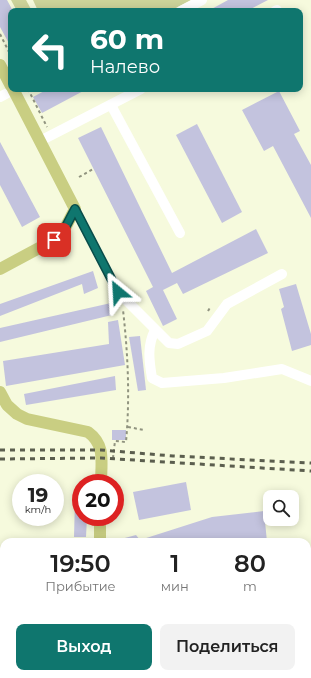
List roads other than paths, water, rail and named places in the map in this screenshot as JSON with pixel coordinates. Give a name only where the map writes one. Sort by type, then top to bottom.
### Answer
[{"type":"main road","points":[[0,65],[8,80]]},
{"type":"main road","points":[[0,269],[54,240],[64,230],[75,209],[14,92]]},
{"type":"main road","points":[[0,392],[7,405],[27,420],[88,432],[95,437],[101,450],[101,474]]},
{"type":"main road","points":[[100,526],[100,538]]},
{"type":"street","points":[[187,8],[202,0]]},
{"type":"street","points":[[40,141],[135,92]]},
{"type":"street","points":[[111,105],[180,233]]},
{"type":"street","points":[[75,209],[118,292],[169,343],[178,344],[207,331],[227,304],[282,274]]},
{"type":"street","points":[[155,330],[150,340],[149,355],[152,378],[162,383],[224,378],[282,369],[311,380]]},
{"type":"railway","points":[[0,450],[101,450],[173,456],[311,463]]},
{"type":"railway","points":[[0,459],[101,458],[311,471]]}]
